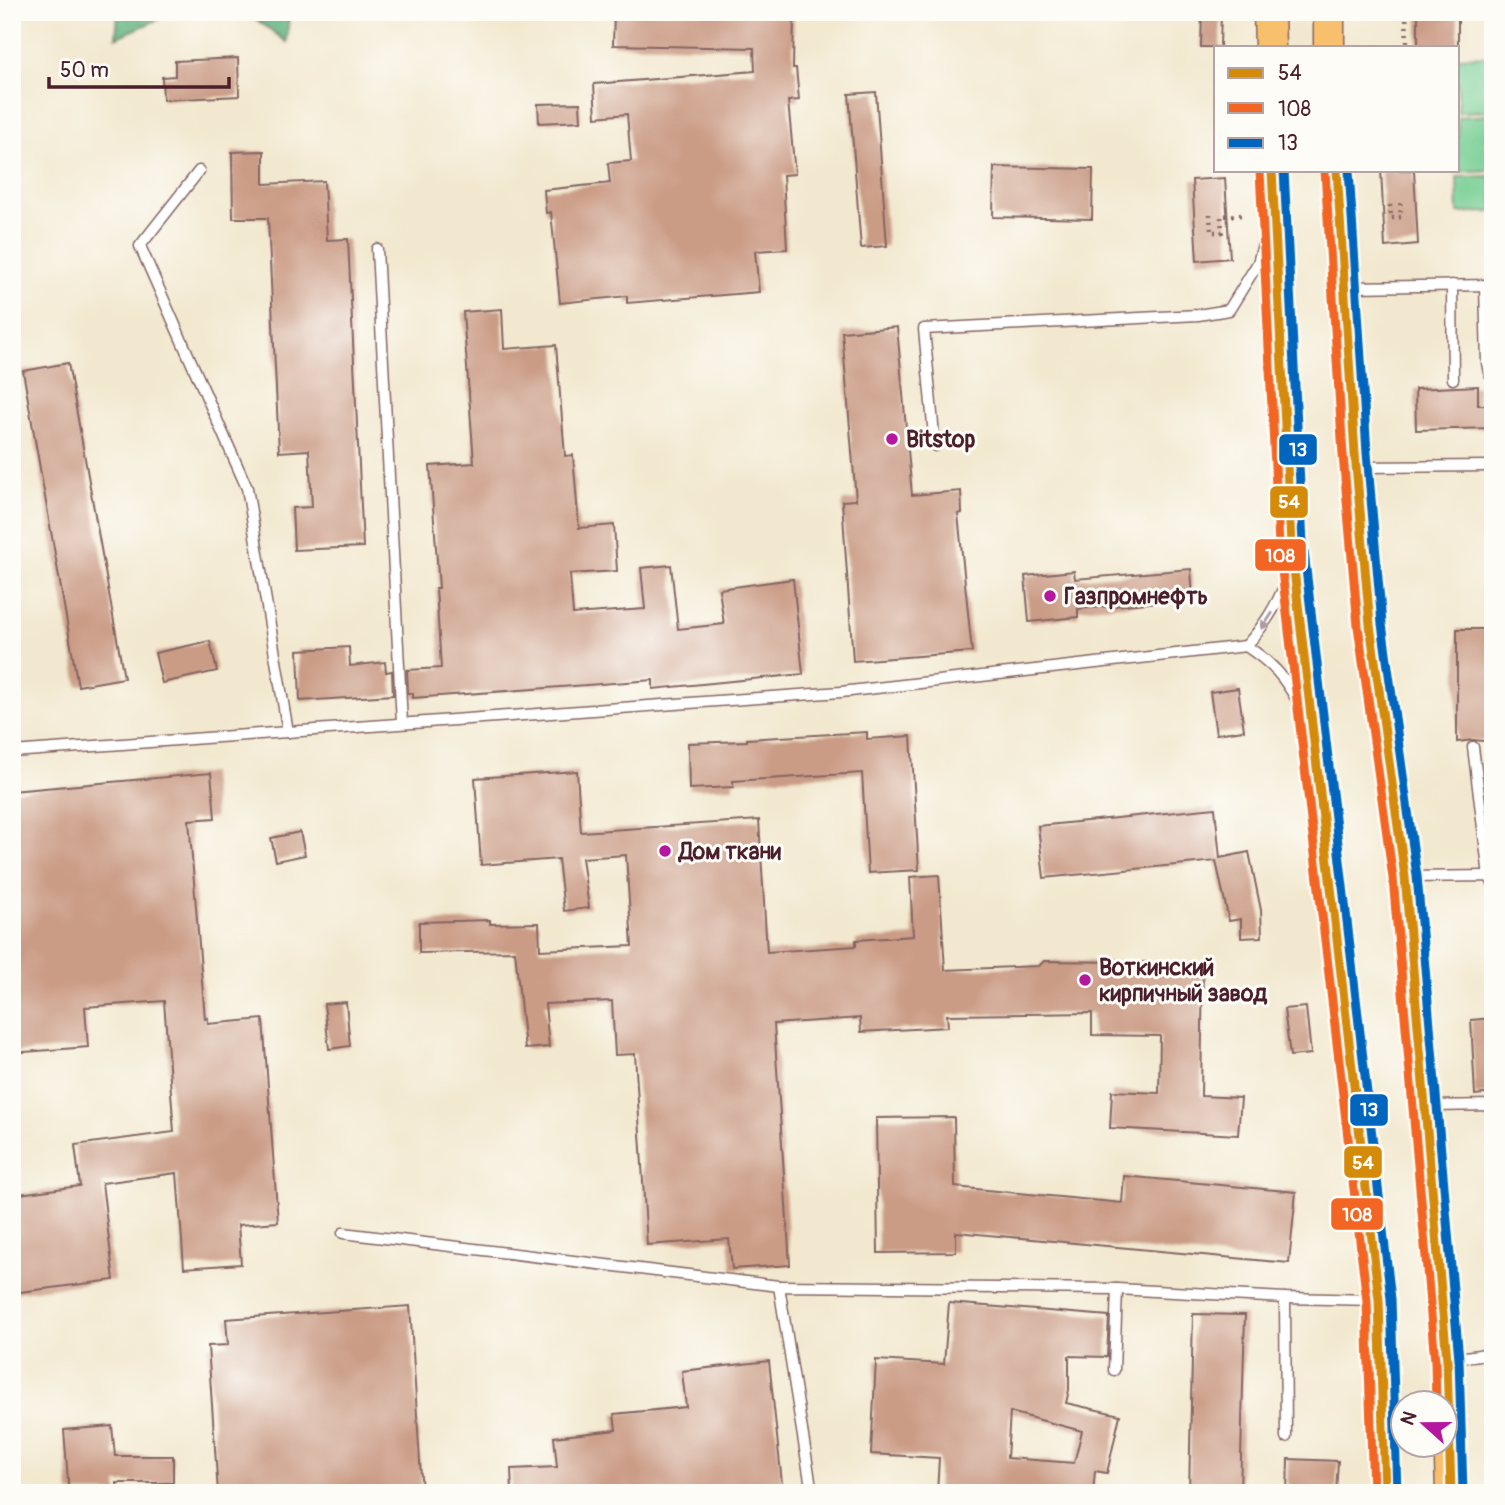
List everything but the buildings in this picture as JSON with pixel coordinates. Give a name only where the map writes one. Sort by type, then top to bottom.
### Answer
[{"type":"main road","points":[[1269,12],[1270,46]]},
{"type":"main road","points":[[1329,12],[1329,46]]},
{"type":"main road","points":[[1272,172],[1292,544],[1378,1300],[1383,1378],[1385,1493]]},
{"type":"main road","points":[[1337,172],[1356,467],[1370,625],[1405,877],[1447,1360],[1451,1493]]},
{"type":"lane","points":[[199,171],[140,246],[247,488],[288,732]]},
{"type":"lane","points":[[934,446],[924,328],[1198,315],[1229,310],[1258,263],[1273,200]]},
{"type":"lane","points":[[377,249],[402,723]]},
{"type":"lane","points":[[1452,285],[1453,379]]},
{"type":"lane","points":[[1345,287],[1489,285],[1487,363],[1489,373],[1493,375]]},
{"type":"lane","points":[[1356,467],[1493,466]]},
{"type":"lane","points":[[1246,646],[1265,625],[1280,600],[1289,573],[1292,544]]},
{"type":"lane","points":[[12,752],[841,692],[1246,646],[1268,660],[1286,679],[1315,742]]},
{"type":"lane","points":[[1405,877],[1491,880],[1473,747]]},
{"type":"lane","points":[[1425,1106],[1493,1105]]},
{"type":"lane","points":[[343,1233],[779,1286],[1117,1289],[1378,1300]]},
{"type":"lane","points":[[779,1286],[812,1493]]},
{"type":"lane","points":[[1114,1370],[1117,1289]]},
{"type":"lane","points":[[1285,1298],[1286,1437]]},
{"type":"lane","points":[[1447,1360],[1493,1353]]},
{"type":"path","points":[[1406,12],[1407,46]]},
{"type":"path","points":[[1390,205],[1391,218],[1401,217],[1400,201]]},
{"type":"path","points":[[1210,214],[1211,232],[1222,232],[1221,216],[1242,215]]},
{"type":"green space","points":[[118,12],[175,12],[116,38]]},
{"type":"green space","points":[[246,12],[289,12],[287,42]]},
{"type":"green space","points":[[1493,56],[1493,111],[1460,112],[1460,57]]},
{"type":"green space","points":[[1493,115],[1493,170],[1460,171],[1460,117]]},
{"type":"green space","points":[[1493,176],[1493,212],[1458,213],[1457,177]]},
{"type":"transit line","name":"108","points":[[1260,172],[1279,545],[1367,1301],[1373,1493]]},
{"type":"transit line","name":"54","points":[[1272,172],[1291,544],[1379,1300],[1385,1493]]},
{"type":"transit line","name":"13","points":[[1284,172],[1303,543],[1391,1299],[1397,1493]]},
{"type":"transit line","name":"108","points":[[1325,172],[1343,455],[1358,626],[1393,878],[1436,1390]]},
{"type":"transit line","name":"54","points":[[1337,172],[1355,454],[1370,625],[1405,877],[1447,1360],[1451,1493]]},
{"type":"transit line","name":"13","points":[[1349,172],[1367,453],[1382,624],[1417,876],[1459,1359],[1463,1493]]},
{"type":"place","name":"Bitstop","points":[[892,439]]},
{"type":"place","name":"Газпромнефть","points":[[1050,596]]},
{"type":"place","name":"Дом ткани","points":[[665,851]]},
{"type":"place","name":"Воткинский кирпичный завод","points":[[1085,980]]}]
